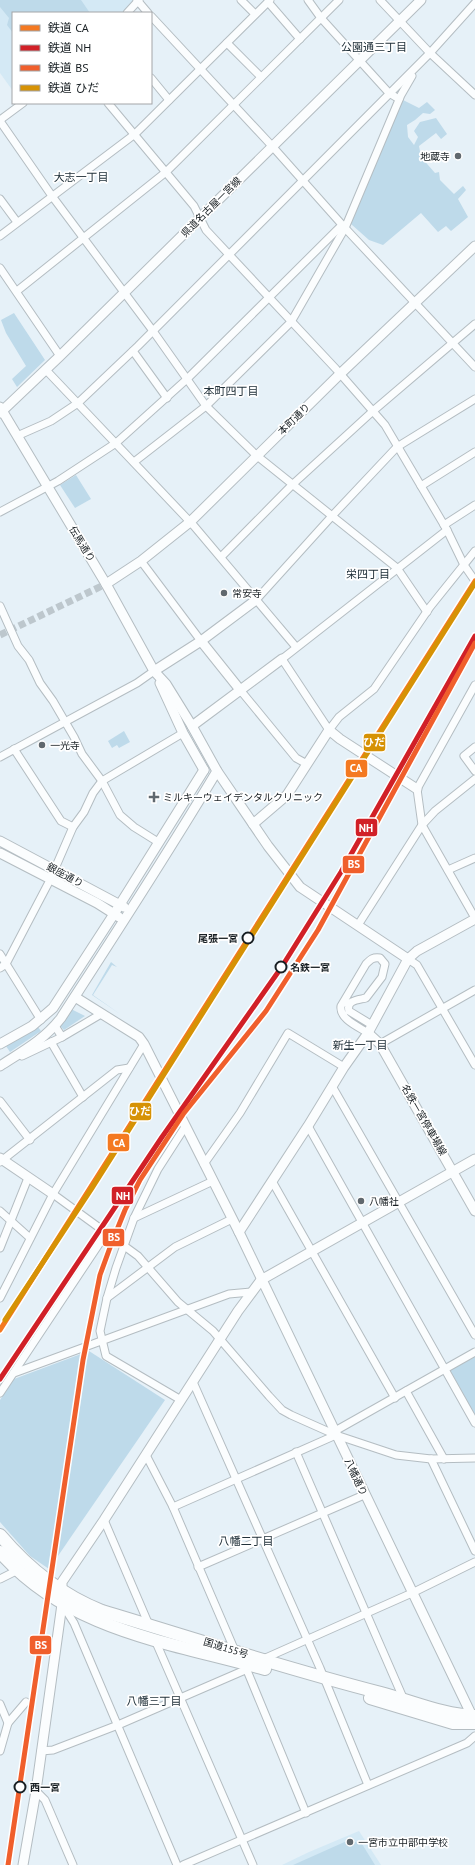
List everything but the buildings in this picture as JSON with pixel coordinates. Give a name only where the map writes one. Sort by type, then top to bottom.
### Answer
[{"type":"highway","name":"国道155号","points":[[0,1535],[25,1564],[83,1604],[150,1626],[235,1651],[254,1664]]},
{"type":"highway","name":"国道155号","points":[[0,1552],[16,1571],[62,1604],[95,1620],[155,1640],[254,1664],[405,1704],[453,1722],[474,1719]]},
{"type":"street","points":[[128,12],[138,0],[147,12]]},
{"type":"street","points":[[241,0],[255,14]]},
{"type":"street","points":[[308,0],[321,18],[389,93],[399,99]]},
{"type":"street","points":[[17,291],[166,172],[339,0]]},
{"type":"street","points":[[380,0],[430,53],[475,95]]},
{"type":"street","name":"県道名古屋一宮線","points":[[1,410],[46,370],[125,293],[200,217],[421,0]]},
{"type":"street","points":[[0,236],[134,134],[269,1],[300,39]]},
{"type":"street","points":[[17,436],[51,421],[78,403],[133,351],[430,53],[475,4]]},
{"type":"street","points":[[152,17],[272,146],[343,226],[416,302],[475,367]]},
{"type":"street","points":[[226,43],[261,77]]},
{"type":"street","points":[[134,462],[206,406],[291,322],[343,226],[406,83],[430,53]]},
{"type":"street","points":[[152,79],[169,100]]},
{"type":"street","points":[[22,104],[0,120],[52,196],[153,331],[206,406],[256,456],[397,568],[427,612]]},
{"type":"street","points":[[109,104],[194,206],[206,230],[268,299],[340,374],[385,425],[445,527],[464,565],[475,581]]},
{"type":"street","points":[[0,200],[17,222]]},
{"type":"street","points":[[0,512],[48,487],[116,443],[187,379],[343,226]]},
{"type":"street","name":"本町通り","points":[[106,584],[141,561],[190,522],[340,374],[475,246]]},
{"type":"street","points":[[0,268],[60,356]]},
{"type":"street","points":[[221,557],[292,485],[373,411],[475,324]]},
{"type":"street","points":[[133,351],[167,398]]},
{"type":"street","points":[[46,370],[190,522],[296,648]]},
{"type":"street","points":[[0,755],[14,749],[137,683],[157,675],[256,600],[397,447],[475,399]]},
{"type":"street","name":"伝馬通り","points":[[1,410],[106,584],[157,675],[161,688],[183,733],[204,770]]},
{"type":"street","points":[[420,486],[475,452]]},
{"type":"street","points":[[192,726],[282,659],[397,568],[445,527],[475,505]]},
{"type":"street","points":[[253,824],[287,795],[339,717],[374,689],[427,612],[475,551]]},
{"type":"street","points":[[141,561],[201,641],[296,758],[307,764]]},
{"type":"street","points":[[0,606],[18,646],[29,660],[40,682],[74,737],[82,754],[102,781],[120,815],[134,827],[158,842]]},
{"type":"street","points":[[282,659],[329,730],[340,740],[417,789]]},
{"type":"street","name":"伝馬通り","points":[[157,675],[166,684],[217,771],[268,846],[300,887],[408,959]]},
{"type":"street","points":[[239,1232],[308,1126],[344,1066],[370,1029],[408,959],[417,951],[475,919],[422,825],[417,789],[474,688]]},
{"type":"street","points":[[3,966],[50,880],[73,827],[84,812],[93,793],[102,781],[183,733]]},
{"type":"street","points":[[475,747],[464,756],[475,771]]},
{"type":"street","points":[[14,749],[61,821],[73,827]]},
{"type":"street","points":[[0,1044],[41,1020],[53,1008],[120,905],[204,770],[217,771],[174,843],[129,910],[61,1018],[38,1043],[0,1066]]},
{"type":"street","points":[[358,925],[422,825],[435,811],[475,779]]},
{"type":"street","name":"銀座通り","points":[[0,841],[129,910]]},
{"type":"street","name":"銀座通り","points":[[0,853],[97,903],[123,920]]},
{"type":"street","points":[[448,870],[475,858]]},
{"type":"street","points":[[0,954],[3,966],[41,1020]]},
{"type":"street","points":[[375,957],[380,958],[385,964],[382,977],[366,998],[355,1000],[348,1008],[349,1011],[370,1029],[343,1016],[340,1010],[366,964],[375,957]]},
{"type":"street","points":[[408,959],[416,965],[443,1008],[475,1065]]},
{"type":"street","points":[[380,1044],[475,990]]},
{"type":"street","points":[[0,1298],[53,1194],[144,1044],[138,1037],[75,997]]},
{"type":"street","points":[[0,1066],[62,1037],[101,1014]]},
{"type":"street","points":[[55,1026],[62,1037]]},
{"type":"street","name":"名鉄一宮停車場線","points":[[370,1029],[454,1171],[475,1211]]},
{"type":"street","points":[[204,1164],[240,1113],[288,1033],[344,1066]]},
{"type":"street","points":[[51,1042],[83,1097]]},
{"type":"street","name":"八幡通り","points":[[144,1044],[239,1232],[364,1495],[474,1719]]},
{"type":"street","points":[[129,1068],[117,1070],[30,1140],[1,1160],[53,1194],[125,1245],[178,1302],[213,1331],[257,1384],[282,1410],[335,1433],[396,1455],[431,1459],[475,1458]]},
{"type":"street","points":[[332,1086],[475,1335]]},
{"type":"street","points":[[0,1101],[30,1140]]},
{"type":"street","points":[[308,1126],[475,1423]]},
{"type":"street","points":[[181,1400],[106,1356],[101,1341],[100,1331],[107,1298],[134,1218],[158,1168],[186,1127]]},
{"type":"street","points":[[23,1865],[36,1791],[62,1604],[62,1582],[104,1520],[220,1339],[251,1292],[261,1280],[475,1160]]},
{"type":"street","points":[[0,1248],[28,1178]]},
{"type":"street","points":[[272,1180],[395,1398]]},
{"type":"street","points":[[134,1218],[213,1181]]},
{"type":"street","points":[[0,1211],[30,1238]]},
{"type":"street","points":[[107,1298],[176,1247],[232,1219]]},
{"type":"street","points":[[0,1393],[107,1232]]},
{"type":"street","points":[[14,1373],[229,1294],[251,1292]]},
{"type":"street","points":[[173,1507],[335,1433],[475,1352]]},
{"type":"street","points":[[193,1382],[326,1683],[368,1786]]},
{"type":"street","points":[[406,1392],[444,1459]]},
{"type":"street","points":[[296,1452],[367,1613],[405,1704]]},
{"type":"street","points":[[146,1455],[173,1507],[235,1651]]},
{"type":"street","points":[[431,1459],[475,1551]]},
{"type":"street","points":[[198,1567],[364,1495]]},
{"type":"street","points":[[104,1520],[150,1626]]},
{"type":"street","points":[[41,1750],[53,1750],[118,1725],[412,1593],[475,1562]]},
{"type":"street","points":[[0,1578],[16,1571]]},
{"type":"street","points":[[62,1604],[74,1623],[177,1865]]},
{"type":"street","points":[[155,1640],[253,1865]]},
{"type":"street","points":[[254,1664],[306,1813]]},
{"type":"street","points":[[0,1751],[8,1723],[26,1702]]},
{"type":"street","points":[[0,1704],[8,1723]]},
{"type":"street","points":[[187,1864],[467,1743],[475,1736]]},
{"type":"street","points":[[36,1791],[45,1800],[73,1865]]},
{"type":"shaded area","points":[[0,0],[133,0],[133,3],[125,12],[12,12],[12,90],[0,73]]},
{"type":"shaded area","points":[[0,0],[81,0],[89,12],[12,12],[12,32],[7,25],[9,18],[0,7]]},
{"type":"shaded area","points":[[403,100],[419,108],[427,102],[435,110],[430,114],[423,113],[407,125],[408,137],[414,145],[418,137],[414,131],[420,122],[436,118],[447,134],[441,139],[436,133],[419,146],[421,157],[435,173],[439,172],[440,180],[454,194],[463,186],[466,190],[458,199],[468,217],[451,231],[446,226],[438,232],[421,213],[383,245],[369,240],[351,224]]},
{"type":"shaded area","points":[[14,313],[45,360],[17,387],[12,379],[26,366],[6,333],[1,320]]},
{"type":"shaded area","points":[[76,475],[91,499],[75,508],[60,485]]},
{"type":"shaded area","points":[[124,731],[130,742],[119,748],[117,745],[112,748],[108,741]]},
{"type":"shaded area","points":[[111,962],[117,967],[112,965],[93,995],[120,1014],[92,995]]},
{"type":"shaded area","points":[[71,1009],[85,1016],[64,1030],[59,1025]]},
{"type":"shaded area","points":[[38,1027],[41,1031],[10,1052],[6,1046]]},
{"type":"shaded area","points":[[89,1351],[165,1400],[49,1569],[30,1556],[0,1522],[0,1400],[14,1379]]},
{"type":"shaded area","points":[[475,1357],[475,1415],[450,1370]]},
{"type":"shaded area","name":"一宮市立中部中学校","points":[[359,1831],[381,1865],[282,1865],[309,1852]]},
{"type":"shaded area","name":"一宮市立中部中学校","points":[[349,1840],[362,1844],[375,1865],[293,1865]]},
{"type":"tunnel","points":[[0,635],[106,584]]},
{"type":"rail line","name":"CA","points":[[0,1330],[475,581]]},
{"type":"rail line","name":"ひだ","points":[[5,1320],[92,1188],[475,583]]},
{"type":"rail line","name":"NH","points":[[0,1379],[162,1137],[281,968],[341,872],[475,636]]},
{"type":"rail line","name":"BS","points":[[8,1865],[83,1360],[100,1275],[112,1242],[125,1210],[140,1180],[184,1113],[266,1011],[318,930],[475,643]]},
{"type":"place","name":"地蔵寺","points":[[458,156]]},
{"type":"place","name":"常安寺","points":[[224,593]]},
{"type":"place","name":"一光寺","points":[[42,745]]},
{"type":"place","name":"ミルキーウェイデンタルクリニック","points":[[154,797]]},
{"type":"place","name":"尾張一宮","points":[[248,938]]},
{"type":"place","name":"名鉄一宮","points":[[281,967]]},
{"type":"place","name":"八幡社","points":[[361,1201]]},
{"type":"place","name":"西一宮","points":[[20,1787]]},
{"type":"place","name":"一宮市立中部中学校","points":[[350,1842]]},
{"type":"district","name":"公園通三丁目","points":[[374,47]]},
{"type":"district","name":"大志一丁目","points":[[81,177]]},
{"type":"district","name":"本町四丁目","points":[[231,391]]},
{"type":"district","name":"栄四丁目","points":[[368,574]]},
{"type":"district","name":"新生一丁目","points":[[360,1045]]},
{"type":"district","name":"八幡二丁目","points":[[246,1541]]},
{"type":"district","name":"八幡三丁目","points":[[154,1701]]}]
